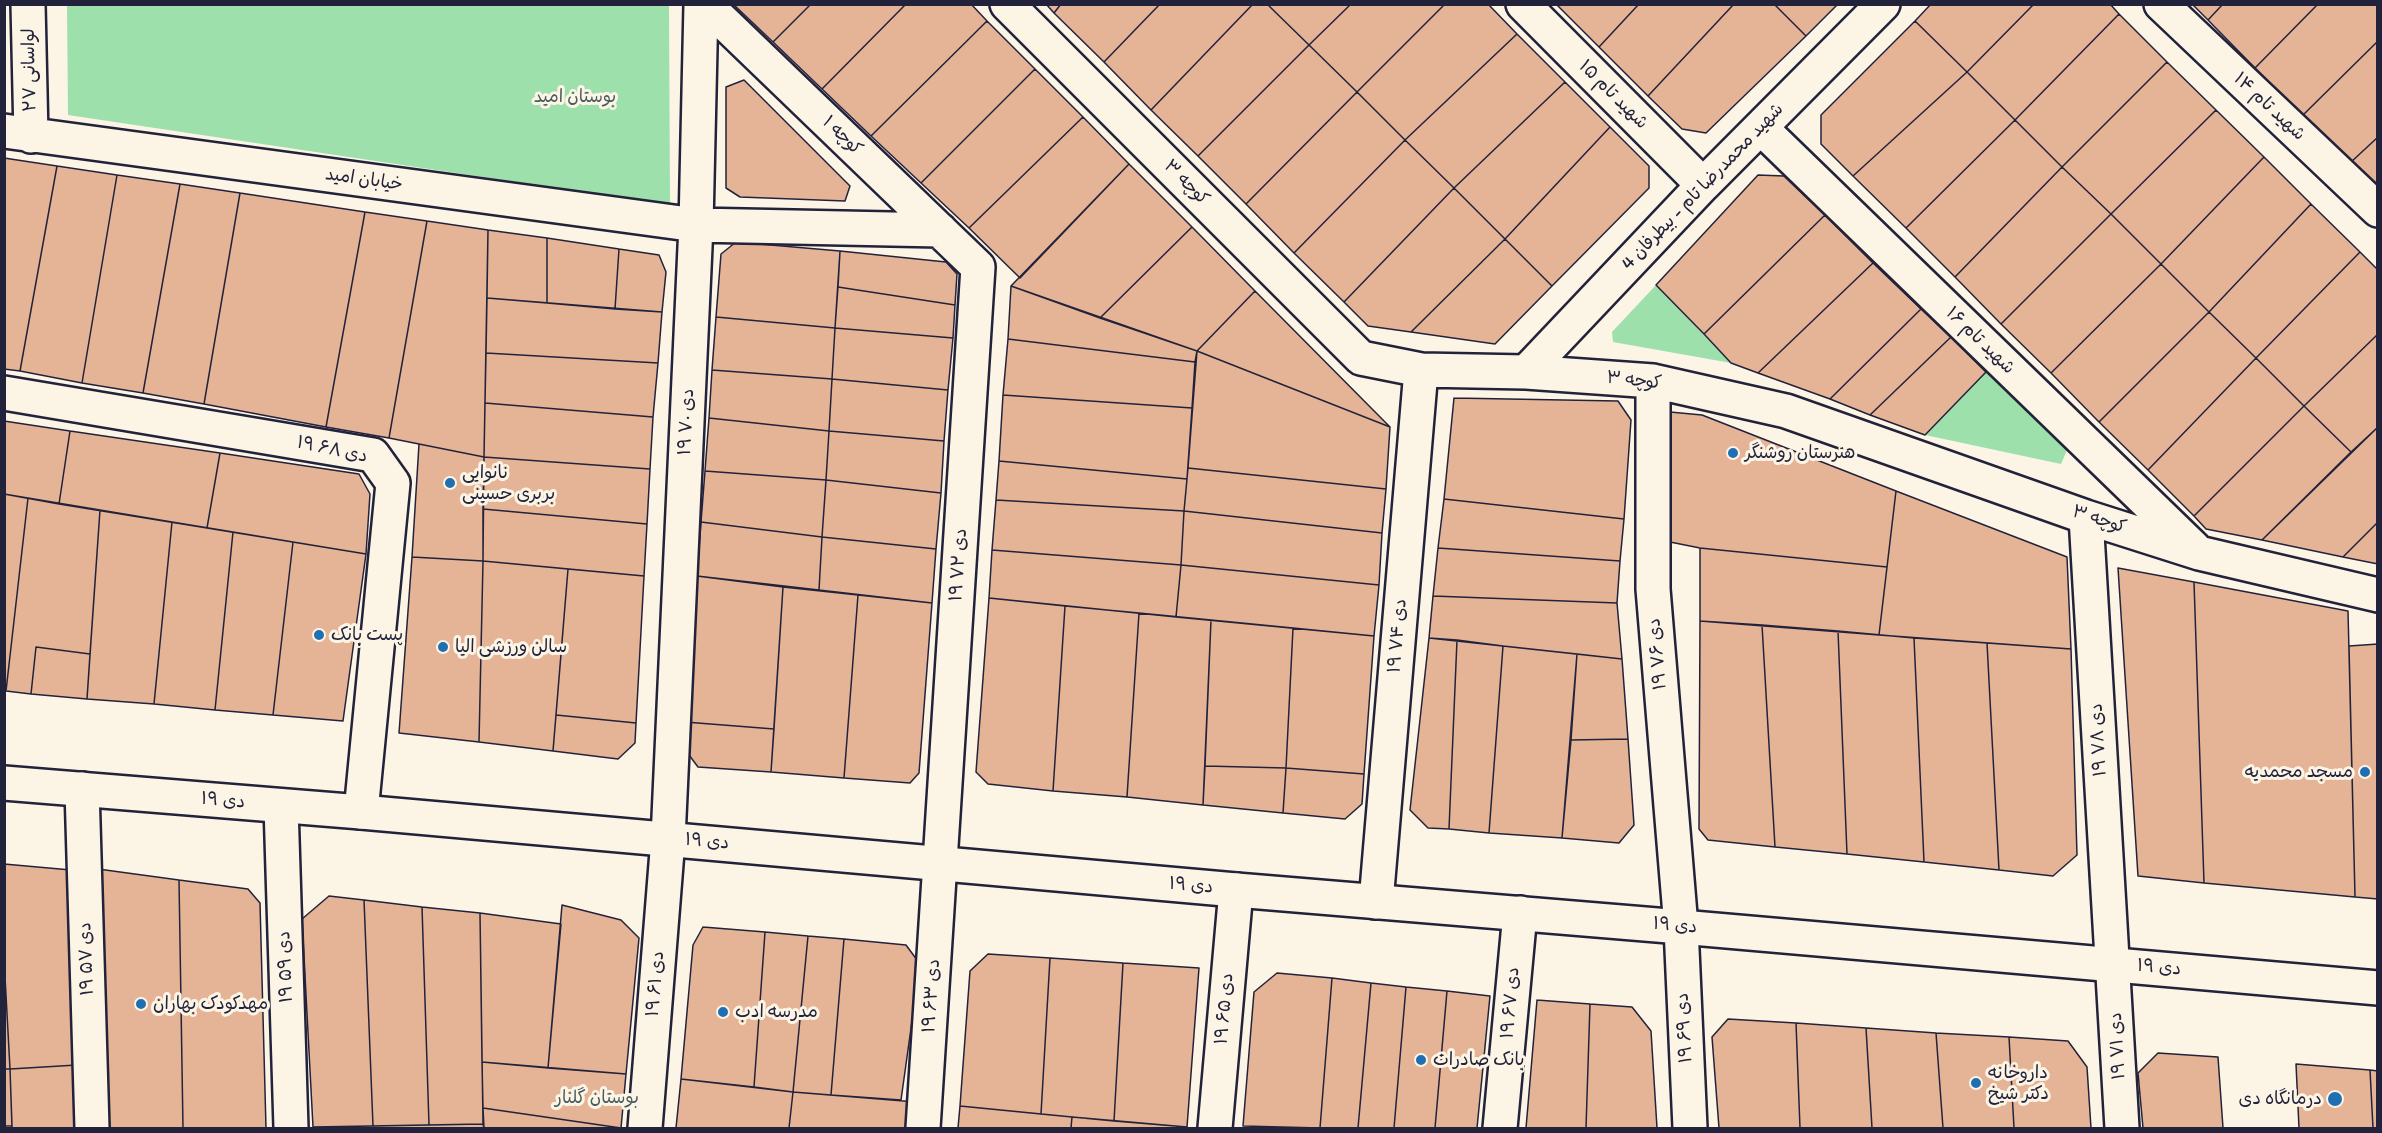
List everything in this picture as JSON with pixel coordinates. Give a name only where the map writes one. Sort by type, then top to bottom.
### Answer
[{"type":"street","name":"لواسانی ۲۷","points":[[18,133],[18,78],[28,4]]},
{"type":"street","name":"۱۹ دی ۷۰","points":[[668,838],[696,225],[703,4]]},
{"type":"street","name":"کوچه ۱","points":[[703,4],[978,267]]},
{"type":"street","name":"کوچه ۳","points":[[1007,4],[1361,358],[1421,370],[1526,372],[1653,381],[1786,411],[2086,517],[2199,553],[2378,595]]},
{"type":"street","name":"شهید تام ۱۵","points":[[1523,4],[1703,185]]},
{"type":"street","name":"شهید محمدرضا تام - بیطرفان 4","points":[[1526,372],[1703,185],[1883,4]]},
{"type":"street","name":"شهید تام ۱۴","points":[[2161,4],[2378,210]]},
{"type":"street","name":"شهید تام ۱۶","points":[[1761,128],[2199,553]]},
{"type":"street","name":"خیابان امید","points":[[18,133],[696,225],[940,230]]},
{"type":"street","name":"۱۹ دی ۷۲","points":[[940,864],[978,267]]},
{"type":"street","name":"۱۹ دی ۷۴","points":[[1376,902],[1421,370]]},
{"type":"street","name":"۱۹ دی ۷۶","points":[[1653,381],[1653,589],[1680,927]]},
{"type":"street","name":"۱۹ دی ۶۸","points":[[4,393],[373,455],[393,483],[361,812]]},
{"type":"street","name":"۱۹ دی ۷۸","points":[[2086,517],[2113,964]]},
{"type":"street","name":"۱۹ دی","points":[[4,783],[668,838],[1236,890],[2378,988]]},
{"type":"street","name":"۱۹ دی ۵۷","points":[[82,789],[92,1128]]},
{"type":"street","name":"۱۹ دی ۵۹","points":[[281,806],[291,1128]]},
{"type":"street","name":"۱۹ دی ۶۱","points":[[645,1128],[668,838]]},
{"type":"street","name":"۱۹ دی ۶۳","points":[[923,1128],[940,864]]},
{"type":"street","name":"۱۹ دی ۶۵","points":[[1215,1128],[1236,890]]},
{"type":"street","name":"۱۹ دی ۶۷","points":[[1500,1128],[1520,913]]},
{"type":"street","name":"۱۹ دی ۶۹","points":[[1680,927],[1690,1128]]},
{"type":"street","name":"۱۹ دی ۷۱","points":[[2113,964],[2122,1128]]},
{"type":"green space","name":"بوستان امید","points":[[67,5],[669,5],[670,205],[68,115]]},
{"type":"green space","points":[[1656,285],[1731,363],[1613,342],[1612,332]]},
{"type":"green space","points":[[1986,372],[2067,450],[2061,464],[1925,435]]},
{"type":"building","points":[[733,4],[811,4],[773,42]]},
{"type":"building","points":[[811,4],[906,4],[822,89],[773,42]]},
{"type":"building","points":[[906,4],[971,4],[987,21],[871,136],[822,89]]},
{"type":"building","points":[[1046,4],[1061,4],[1054,13]]},
{"type":"building","points":[[1061,4],[1160,4],[1104,62],[1054,13]]},
{"type":"building","points":[[1160,4],[1253,4],[1151,110],[1104,62]]},
{"type":"building","points":[[1253,4],[1267,4],[1309,45],[1198,156],[1151,110]]},
{"type":"building","points":[[1267,4],[1351,4],[1309,45]]},
{"type":"building","points":[[1351,4],[1445,4],[1357,92],[1309,45]]},
{"type":"building","points":[[1445,4],[1488,4],[1517,34],[1405,140],[1357,92]]},
{"type":"building","points":[[1556,4],[1639,4],[1599,47]]},
{"type":"building","points":[[1639,4],[1734,4],[1648,96],[1599,47]]},
{"type":"building","points":[[1734,4],[1774,4],[1806,36],[1706,133],[1682,129],[1648,96]]},
{"type":"building","points":[[1774,4],[1838,4],[1806,36]]},
{"type":"building","points":[[1931,4],[2034,4],[1967,72],[1915,21]]},
{"type":"building","points":[[2034,4],[2110,4],[2119,14],[2015,120],[1967,72]]},
{"type":"building","points":[[2192,4],[2223,4],[2208,20]]},
{"type":"building","points":[[2223,4],[2318,4],[2255,68],[2208,20]]},
{"type":"building","points":[[2318,4],[2378,4],[2378,41],[2302,116],[2255,68]]},
{"type":"building","points":[[2119,14],[2167,62],[2062,167],[2015,120]]},
{"type":"building","points":[[987,21],[1035,69],[921,183],[871,136]]},
{"type":"building","points":[[1915,21],[1967,72],[1853,176],[1821,144],[1821,115]]},
{"type":"building","points":[[1517,34],[1565,82],[1454,188],[1405,140]]},
{"type":"building","points":[[2378,41],[2378,137],[2350,163],[2302,116]]},
{"type":"building","points":[[1309,45],[1357,92],[1246,204],[1198,156]]},
{"type":"building","points":[[2167,62],[2216,110],[2111,214],[2062,167]]},
{"type":"building","points":[[1035,69],[1083,117],[969,228],[921,183]]},
{"type":"building","points":[[1967,72],[2015,120],[1906,228],[1853,176]]},
{"type":"building","points":[[744,80],[850,186],[845,201],[740,197],[726,188],[726,87]]},
{"type":"building","points":[[1565,82],[1610,127],[1505,239],[1454,188]]},
{"type":"building","points":[[1357,92],[1405,140],[1294,253],[1246,204]]},
{"type":"building","points":[[2216,110],[2264,157],[2161,264],[2111,214]]},
{"type":"building","points":[[1083,117],[1129,164],[1020,278],[969,228]]},
{"type":"building","points":[[2015,120],[2062,167],[1955,277],[1906,228]]},
{"type":"building","points":[[1610,127],[1649,166],[1649,188],[1552,286],[1505,239]]},
{"type":"building","points":[[2378,137],[2378,191],[2350,163]]},
{"type":"building","points":[[1405,140],[1454,188],[1344,302],[1294,253]]},
{"type":"building","points":[[2264,157],[2311,204],[2209,312],[2161,264]]},
{"type":"building","points":[[4,158],[57,166],[20,371],[4,369]]},
{"type":"building","points":[[1129,164],[1192,227],[1100,318],[1011,286]]},
{"type":"building","points":[[57,166],[117,175],[82,383],[20,371]]},
{"type":"building","points":[[2062,167],[2111,214],[2001,324],[1955,277]]},
{"type":"building","points":[[117,175],[180,184],[143,393],[82,383]]},
{"type":"building","points":[[1758,175],[1784,176],[1825,215],[1704,334],[1656,285]]},
{"type":"building","points":[[180,184],[240,193],[204,404],[143,393]]},
{"type":"building","points":[[1454,188],[1505,239],[1411,332],[1368,326],[1344,302]]},
{"type":"building","points":[[240,193],[365,212],[326,427],[204,404]]},
{"type":"building","points":[[2311,204],[2360,252],[2256,358],[2209,312]]},
{"type":"building","points":[[365,212],[427,221],[389,438],[326,427]]},
{"type":"building","points":[[2111,214],[2161,264],[2051,373],[2001,324]]},
{"type":"building","points":[[1825,215],[1873,263],[1758,373],[1731,363],[1704,334]]},
{"type":"building","points":[[427,221],[488,230],[484,457],[389,438]]},
{"type":"building","points":[[1192,227],[1255,291],[1197,351],[1100,318]]},
{"type":"building","points":[[488,230],[547,238],[547,303],[487,298]]},
{"type":"building","points":[[547,238],[619,249],[615,309],[547,303]]},
{"type":"building","points":[[1505,239],[1552,286],[1495,344],[1411,332]]},
{"type":"building","points":[[736,242],[840,251],[835,328],[716,317],[721,254]]},
{"type":"building","points":[[619,249],[659,255],[666,272],[662,312],[615,309]]},
{"type":"building","points":[[840,251],[946,262],[957,274],[955,305],[838,287]]},
{"type":"building","points":[[2360,252],[2378,270],[2378,334],[2304,406],[2256,358]]},
{"type":"building","points":[[1873,263],[1921,309],[1830,399],[1758,373]]},
{"type":"building","points":[[2161,264],[2209,312],[2099,422],[2051,373]]},
{"type":"building","points":[[1011,286],[1197,351],[1195,362],[1008,339]]},
{"type":"building","points":[[838,287],[955,305],[953,338],[835,328]]},
{"type":"building","points":[[1255,291],[1390,427],[1197,351]]},
{"type":"building","points":[[487,298],[662,312],[658,363],[486,353]]},
{"type":"building","points":[[1921,309],[1951,337],[1870,415],[1830,399]]},
{"type":"building","points":[[2209,312],[2256,358],[2148,470],[2099,422]]},
{"type":"building","points":[[716,317],[835,328],[832,379],[712,370]]},
{"type":"building","points":[[835,328],[953,338],[948,390],[832,379]]},
{"type":"building","points":[[2378,334],[2378,427],[2351,452],[2304,406]]},
{"type":"building","points":[[1951,337],[1986,372],[1925,435],[1870,415]]},
{"type":"building","points":[[1008,339],[1195,362],[1192,408],[1003,395]]},
{"type":"building","points":[[1197,351],[1390,427],[1386,489],[1188,468]]},
{"type":"building","points":[[486,353],[658,363],[653,417],[485,403]]},
{"type":"building","points":[[2256,358],[2304,406],[2194,516],[2148,470]]},
{"type":"building","points":[[712,370],[832,379],[829,431],[709,418]]},
{"type":"building","points":[[832,379],[948,390],[944,441],[829,431]]},
{"type":"building","points":[[1003,395],[1192,408],[1187,479],[999,461]]},
{"type":"building","points":[[1454,398],[1618,401],[1631,420],[1624,519],[1444,499]]},
{"type":"building","points":[[485,403],[653,417],[650,469],[484,457]]},
{"type":"building","points":[[2304,406],[2351,452],[2262,540],[2206,529],[2194,516]]},
{"type":"building","name":"هنرستان روشنگر","points":[[1670,412],[1702,415],[1896,491],[1887,567],[1700,548],[1660,540]]},
{"type":"building","points":[[709,418],[829,431],[826,480],[705,471]]},
{"type":"building","points":[[4,421],[70,431],[59,504],[4,494]]},
{"type":"building","points":[[2378,427],[2378,522],[2343,557],[2262,540]]},
{"type":"building","points":[[70,431],[220,453],[207,528],[59,504]]},
{"type":"building","points":[[829,431],[944,441],[941,493],[826,480]]},
{"type":"building","name":"نانوایی بربری حسینی","points":[[419,444],[484,457],[483,561],[412,557]]},
{"type":"building","points":[[220,453],[359,474],[370,494],[366,554],[207,528]]},
{"type":"building","points":[[484,457],[650,469],[647,524],[483,509]]},
{"type":"building","points":[[999,461],[1187,479],[1184,511],[996,500]]},
{"type":"building","points":[[1188,468],[1386,489],[1382,533],[1184,511]]},
{"type":"building","points":[[705,471],[826,480],[822,537],[701,522]]},
{"type":"building","points":[[826,480],[941,493],[936,549],[822,537]]},
{"type":"building","points":[[1896,491],[2067,557],[2071,649],[1879,635]]},
{"type":"building","points":[[4,494],[28,498],[6,691],[4,691]]},
{"type":"building","points":[[28,498],[100,510],[90,654],[36,647],[31,694],[6,691]]},
{"type":"building","points":[[1444,499],[1624,519],[1620,561],[1438,548]]},
{"type":"building","points":[[996,500],[1184,511],[1181,565],[992,550]]},
{"type":"building","points":[[483,509],[647,524],[644,576],[483,561]]},
{"type":"building","points":[[100,510],[172,522],[154,704],[87,699]]},
{"type":"building","points":[[1184,511],[1382,533],[1379,585],[1181,565]]},
{"type":"building","points":[[172,522],[233,532],[215,710],[154,704]]},
{"type":"building","points":[[701,522],[822,537],[819,590],[697,576]]},
{"type":"building","points":[[2378,522],[2378,564],[2343,557]]},
{"type":"building","points":[[233,532],[293,542],[273,715],[215,710]]},
{"type":"building","points":[[822,537],[936,549],[932,603],[819,590]]},
{"type":"building","name":"پست بانک","points":[[293,542],[366,554],[343,721],[273,715]]},
{"type":"building","points":[[1438,548],[1620,561],[1617,603],[1433,596]]},
{"type":"building","points":[[1700,548],[1887,567],[1879,635],[1700,621]]},
{"type":"building","points":[[992,550],[1181,565],[1176,617],[989,598]]},
{"type":"building","name":"سالن ورزشی الیا","points":[[412,557],[483,561],[479,742],[399,733]]},
{"type":"building","points":[[483,561],[568,569],[553,751],[479,742]]},
{"type":"building","points":[[1181,565],[1379,585],[1374,636],[1176,617]]},
{"type":"building","points":[[2118,568],[2194,582],[2204,883],[2138,876]]},
{"type":"building","points":[[568,569],[644,576],[636,723],[556,715]]},
{"type":"building","points":[[697,576],[783,587],[774,729],[685,722]]},
{"type":"building","points":[[2194,582],[2348,611],[2355,897],[2204,883]]},
{"type":"building","points":[[783,587],[858,595],[844,778],[771,772]]},
{"type":"building","points":[[858,595],[932,603],[919,773],[910,783],[844,778]]},
{"type":"building","points":[[1433,596],[1617,603],[1622,659],[1429,638]]},
{"type":"building","points":[[989,598],[1065,606],[1053,791],[988,784],[976,772]]},
{"type":"building","points":[[1065,606],[1139,613],[1127,797],[1053,791]]},
{"type":"building","points":[[1139,613],[1211,620],[1203,805],[1127,797]]},
{"type":"building","points":[[1211,620],[1293,628],[1286,768],[1205,766]]},
{"type":"building","points":[[1700,621],[1762,625],[1775,847],[1708,840],[1699,829]]},
{"type":"building","points":[[1762,625],[1838,631],[1847,854],[1775,847]]},
{"type":"building","points":[[1293,628],[1374,636],[1364,774],[1286,768]]},
{"type":"building","points":[[1838,631],[1914,638],[1924,862],[1847,854]]},
{"type":"building","points":[[1429,638],[1457,640],[1449,829],[1428,828],[1410,810]]},
{"type":"building","points":[[1914,638],[1987,643],[1999,870],[1924,862]]},
{"type":"building","points":[[1457,640],[1503,646],[1489,833],[1449,829]]},
{"type":"building","points":[[1987,643],[2071,649],[2077,855],[2053,876],[1999,870]]},
{"type":"building","name":"مسجد محمدیه","points":[[2378,644],[2378,899],[2355,897],[2349,646]]},
{"type":"building","points":[[1503,646],[1577,654],[1562,838],[1489,833]]},
{"type":"building","points":[[36,647],[90,654],[87,699],[31,694]]},
{"type":"building","points":[[1577,654],[1622,659],[1628,739],[1571,740]]},
{"type":"building","points":[[556,715],[636,723],[635,743],[618,759],[553,751]]},
{"type":"building","points":[[685,722],[774,729],[771,772],[698,767],[683,747]]},
{"type":"building","points":[[1628,739],[1634,825],[1619,843],[1562,838],[1571,740]]},
{"type":"building","points":[[1205,766],[1286,768],[1283,813],[1203,805]]},
{"type":"building","points":[[1286,768],[1364,774],[1362,804],[1345,819],[1283,813]]},
{"type":"building","points":[[4,864],[71,870],[77,1065],[10,1069],[4,958]]},
{"type":"building","name":"مهدکودک بهاران","points":[[98,869],[179,880],[183,1128],[104,1128]]},
{"type":"building","points":[[179,880],[248,889],[260,903],[266,1128],[183,1128]]},
{"type":"building","points":[[329,896],[364,900],[373,1126],[313,1127],[302,919]]},
{"type":"building","points":[[364,900],[422,907],[429,1125],[373,1126]]},
{"type":"building","points":[[562,905],[621,920],[639,938],[626,1074],[548,1068]]},
{"type":"building","points":[[422,907],[480,913],[483,1124],[429,1125]]},
{"type":"building","points":[[480,913],[561,924],[548,1068],[482,1062]]},
{"type":"building","name":"مدرسه ادب","points":[[703,927],[765,932],[754,1087],[681,1079],[693,945]]},
{"type":"building","points":[[765,932],[808,936],[793,1092],[754,1087]]},
{"type":"building","points":[[808,936],[844,939],[831,1095],[793,1092]]},
{"type":"building","points":[[844,939],[906,945],[920,964],[901,1100],[831,1095]]},
{"type":"building","points":[[988,954],[1050,958],[1041,1114],[960,1106],[970,971]]},
{"type":"building","points":[[4,958],[10,1069],[4,1069]]},
{"type":"building","points":[[1050,958],[1123,963],[1114,1121],[1041,1114]]},
{"type":"building","points":[[1123,963],[1199,968],[1187,1127],[1114,1121]]},
{"type":"building","points":[[1277,973],[1332,978],[1320,1128],[1243,1126],[1254,992]]},
{"type":"building","points":[[1332,978],[1371,983],[1358,1128],[1320,1128]]},
{"type":"building","points":[[1371,983],[1406,987],[1394,1128],[1358,1128]]},
{"type":"building","name":"بانک صادرات","points":[[1406,987],[1447,991],[1435,1128],[1394,1128]]},
{"type":"building","points":[[1447,991],[1490,996],[1477,1128],[1435,1128]]},
{"type":"building","points":[[1537,1000],[1590,1004],[1586,1128],[1526,1128]]},
{"type":"building","points":[[1590,1004],[1632,1007],[1651,1031],[1657,1128],[1586,1128]]},
{"type":"building","points":[[1728,1019],[1796,1023],[1800,1128],[1719,1128],[1712,1037]]},
{"type":"building","points":[[1796,1023],[1866,1028],[1872,1128],[1800,1128]]},
{"type":"building","points":[[1866,1028],[1936,1033],[1943,1128],[1872,1128]]},
{"type":"building","name":"داروخانه دکتر شیخ","points":[[1936,1033],[2009,1037],[2014,1128],[1943,1128]]},
{"type":"building","points":[[2009,1037],[2068,1041],[2087,1067],[2091,1128],[2014,1128]]},
{"type":"building","points":[[2158,1053],[2218,1057],[2223,1128],[2143,1128],[2138,1073]]},
{"type":"building","name":"بوستان گلنار","points":[[482,1062],[626,1074],[621,1128],[483,1108]]},
{"type":"building","name":"درمانگاه دی","points":[[2296,1064],[2370,1070],[2373,1128],[2299,1128]]},
{"type":"building","points":[[77,1065],[79,1128],[12,1128],[10,1069]]},
{"type":"building","points":[[4,1069],[10,1069],[12,1126],[4,1126]]},
{"type":"building","points":[[2370,1070],[2378,1071],[2378,1128],[2373,1128]]},
{"type":"building","points":[[681,1079],[793,1092],[789,1128],[676,1128]]},
{"type":"building","points":[[793,1092],[916,1102],[913,1128],[789,1128]]},
{"type":"building","points":[[960,1106],[1072,1117],[1071,1128],[958,1128]]},
{"type":"building","points":[[483,1108],[621,1128],[484,1128]]},
{"type":"building","points":[[1072,1117],[1187,1127],[1187,1128],[1071,1128]]},
{"type":"building","points":[[483,1124],[484,1128],[313,1128],[313,1127]]},
{"type":"place","name":"هنرستان روشنگر","points":[[1733,453]]},
{"type":"place","name":"نانوایی بربری حسینی","points":[[450,483]]},
{"type":"place","name":"پست بانک","points":[[319,635]]},
{"type":"place","name":"سالن ورزشی الیا","points":[[443,647]]},
{"type":"place","name":"مسجد محمدیه","points":[[2365,772]]},
{"type":"place","name":"مهدکودک بهاران","points":[[141,1004]]},
{"type":"place","name":"مدرسه ادب","points":[[723,1012]]},
{"type":"place","name":"بانک صادرات","points":[[1421,1060]]},
{"type":"place","name":"داروخانه دکتر شیخ","points":[[1976,1083]]},
{"type":"place","name":"درمانگاه دی","points":[[2335,1099]]}]
